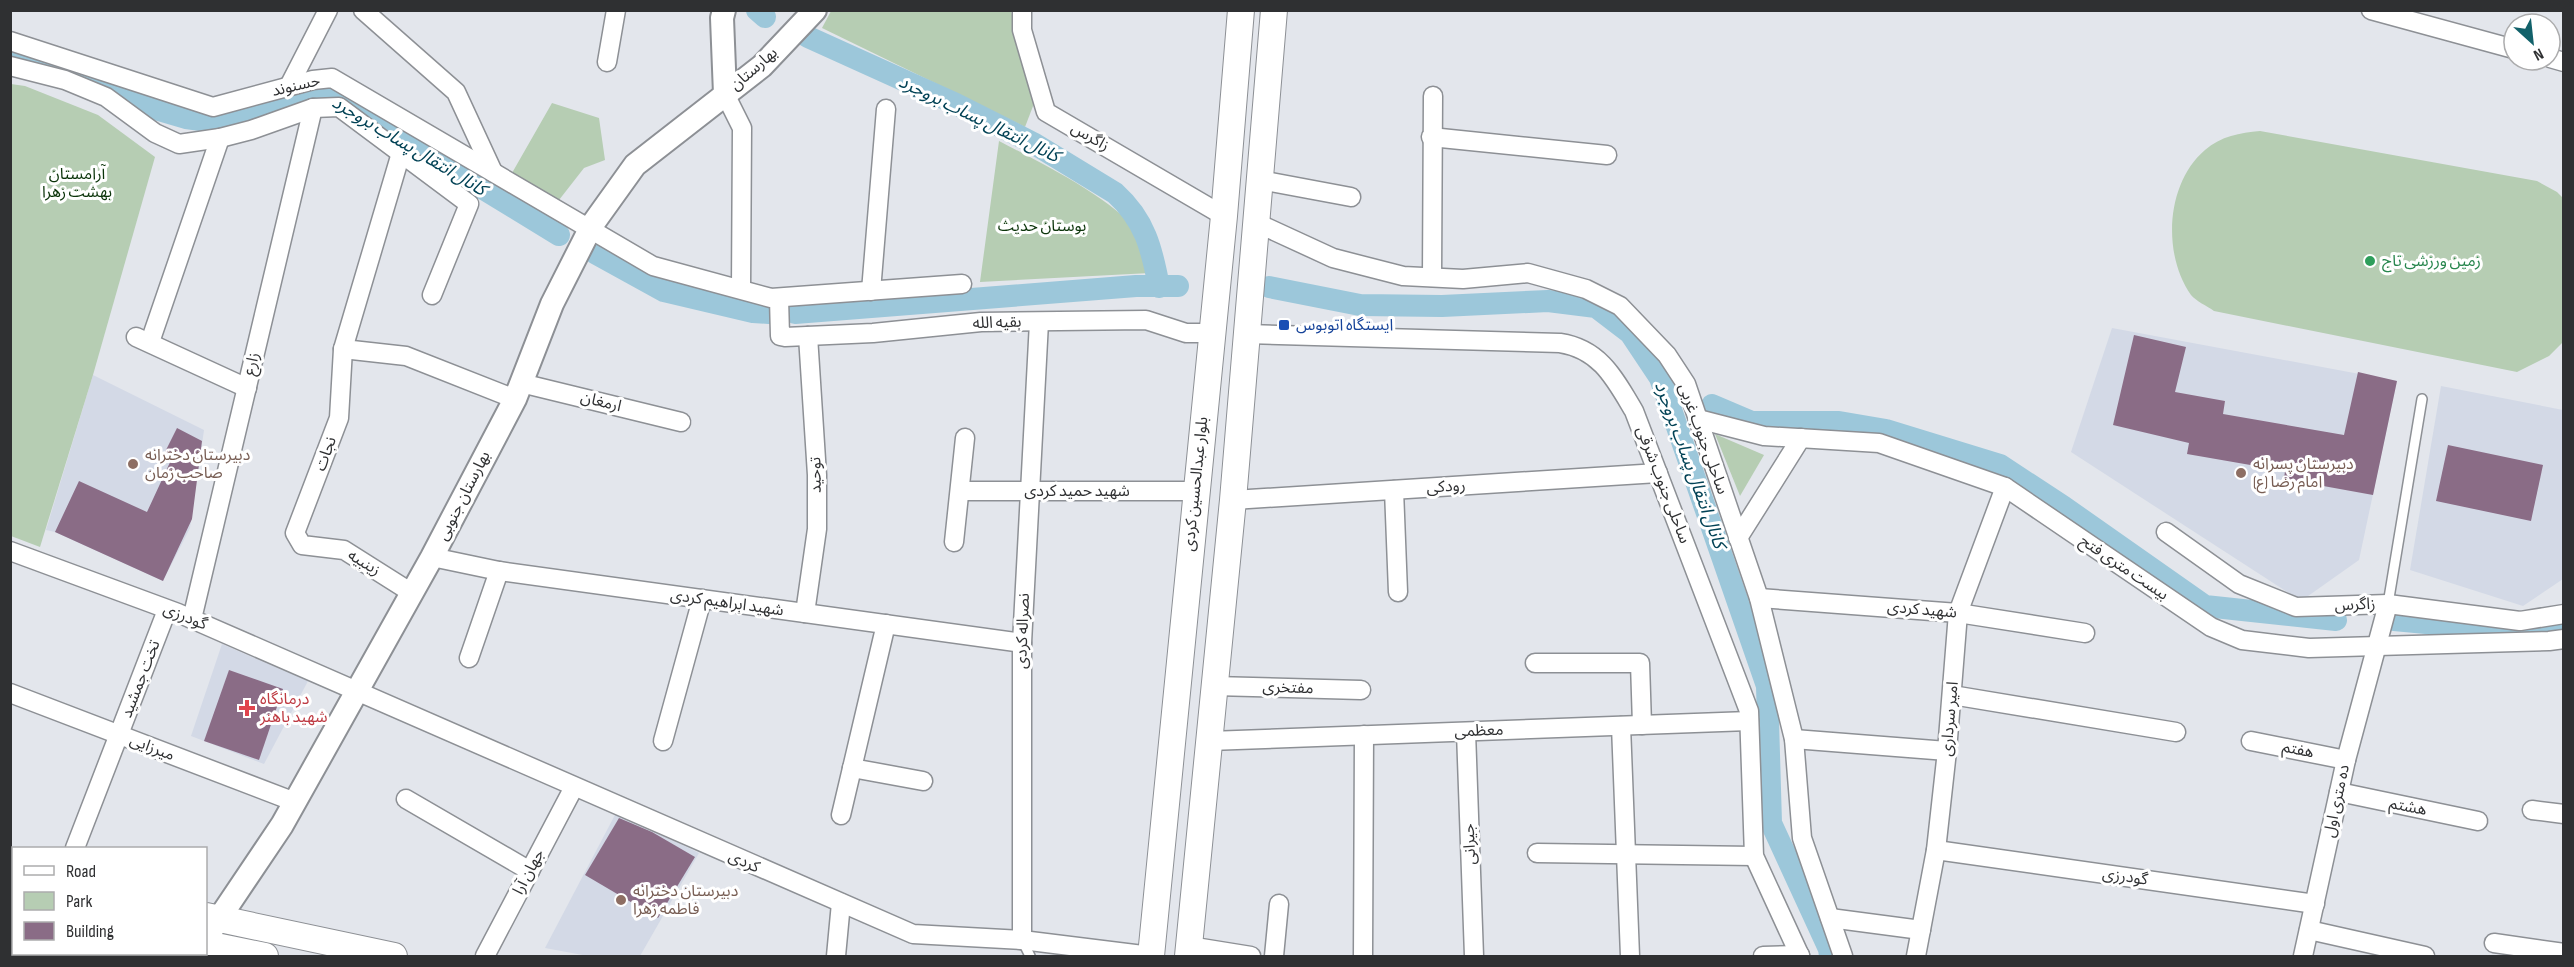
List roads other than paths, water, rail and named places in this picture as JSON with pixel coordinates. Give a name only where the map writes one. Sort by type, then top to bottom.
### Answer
[{"type":"main road","name":"بلوار عبدالحسین کردی","points":[[1151,956],[1195,491],[1224,216],[1241,10]]},
{"type":"main road","points":[[1189,951],[1233,500],[1274,10]]},
{"type":"main road","points":[[1224,216],[1257,222]]},
{"type":"main road","points":[[1212,333],[1247,334]]},
{"type":"main road","points":[[210,924],[394,957]]},
{"type":"main road","points":[[207,945],[266,957]]},
{"type":"street","points":[[289,86],[328,10]]},
{"type":"street","points":[[363,10],[456,92],[493,172]]},
{"type":"street","points":[[607,62],[616,10]]},
{"type":"street","name":"بهارستان","points":[[724,10],[722,18],[725,94]]},
{"type":"street","name":"بهارستان","points":[[725,94],[762,66],[815,10]]},
{"type":"street","name":"زاگرس","points":[[1022,10],[1022,30],[1046,112],[1224,216]]},
{"type":"street","points":[[2371,10],[2429,18],[2502,45]]},
{"type":"street","name":"حسنوند","points":[[10,41],[213,107],[313,80],[332,78],[653,266],[771,298],[962,284]]},
{"type":"street","name":"حسنوند","points":[[10,66],[65,80],[106,97],[155,133],[179,144],[219,138],[313,108],[339,107],[469,204],[432,295]]},
{"type":"street","points":[[725,94],[742,128],[741,289]]},
{"type":"street","name":"بهارستان جنوبی","points":[[210,924],[295,802],[432,557],[518,391],[552,304],[590,229],[635,165],[691,124],[725,94]]},
{"type":"street","points":[[1432,277],[1433,96]]},
{"type":"street","name":"زارع","points":[[192,619],[313,108]]},
{"type":"street","points":[[871,291],[886,109]]},
{"type":"street","points":[[1431,137],[1607,155]]},
{"type":"street","points":[[219,138],[143,340],[247,388]]},
{"type":"street","name":"نجات","points":[[311,544],[302,544],[296,533],[339,418],[343,349],[401,153]]},
{"type":"street","points":[[1260,180],[1352,197]]},
{"type":"street","name":"ساحلی جنوب غربی","points":[[1257,222],[1333,258],[1403,276],[1463,279],[1528,273],[1586,289],[1620,306],[1667,355],[1686,384],[1759,598],[1794,739],[1802,838],[1843,957]]},
{"type":"street","name":"بقیه الله","points":[[779,298],[780,336],[873,333],[981,322],[1146,320],[1186,333],[1212,333]]},
{"type":"street","name":"نصراله کردی","points":[[1026,948],[1022,643],[1039,322]]},
{"type":"street","name":"ساحلی جنوب شرقی","points":[[1247,334],[1570,345],[1588,352],[1601,361],[1614,376],[1634,411],[1749,711],[1754,856],[1800,956]]},
{"type":"street","name":"توحید","points":[[805,613],[817,530],[818,475],[808,336]]},
{"type":"street","points":[[343,349],[406,356],[518,391]]},
{"type":"street","name":"ارمغان","points":[[518,391],[681,422]]},
{"type":"street","name":"بیست متری فتح","points":[[1698,419],[1764,436],[1879,443],[2005,487],[2211,627],[2242,640],[2309,648],[2564,639]]},
{"type":"street","points":[[954,542],[965,438]]},
{"type":"street","points":[[1738,538],[1801,438]]},
{"type":"street","name":"رودکی","points":[[1233,500],[1658,473]]},
{"type":"street","name":"امیر سرداری","points":[[1916,957],[1936,850],[1947,751],[1958,613],[2005,487]]},
{"type":"street","points":[[1394,490],[1398,592]]},
{"type":"street","name":"شهید حمید کردی","points":[[960,491],[1195,491]]},
{"type":"street","name":"زاگرس","points":[[2166,532],[2239,584],[2296,607],[2388,604],[2520,621],[2564,614]]},
{"type":"street","name":"زینبیه","points":[[311,544],[345,550],[412,592]]},
{"type":"street","name":"گودرزی","points":[[10,552],[192,619],[356,692]]},
{"type":"street","name":"شهید ابراهیم کردی","points":[[432,557],[499,571],[1022,643]]},
{"type":"street","points":[[469,658],[499,571]]},
{"type":"street","name":"شهید کردی","points":[[1759,598],[1958,613],[2085,633]]},
{"type":"street","points":[[663,741],[702,599]]},
{"type":"street","name":"ده متری اول","points":[[2303,957],[2346,760],[2388,604]]},
{"type":"street","name":"تخت جمشید","points":[[76,847],[167,610]]},
{"type":"street","points":[[841,815],[886,624]]},
{"type":"street","points":[[1535,663],[1640,663],[1642,725]]},
{"type":"street","name":"مفتخری","points":[[1214,686],[1361,690]]},
{"type":"street","name":"کردی","points":[[356,692],[913,934],[1026,948],[1151,956]]},
{"type":"street","name":"میرزایی","points":[[10,693],[295,802]]},
{"type":"street","points":[[1952,695],[2176,732]]},
{"type":"street","name":"معظمی","points":[[1209,741],[1749,721]]},
{"type":"street","points":[[1621,726],[1630,957]]},
{"type":"street","name":"جیرانی","points":[[1467,732],[1474,957]]},
{"type":"street","points":[[1363,957],[1364,735]]},
{"type":"street","points":[[1794,739],[1947,751]]},
{"type":"street","name":"هفتم","points":[[2251,741],[2346,760]]},
{"type":"street","points":[[852,768],[923,782]]},
{"type":"street","name":"جهان آرا","points":[[485,957],[574,787]]},
{"type":"street","name":"هشتم","points":[[2339,792],[2478,821]]},
{"type":"street","points":[[406,799],[530,871]]},
{"type":"street","points":[[2532,810],[2564,814]]},
{"type":"street","name":"گودرزی","points":[[1936,850],[2315,904]]},
{"type":"street","points":[[1537,853],[1754,856]]},
{"type":"street","points":[[836,957],[841,903]]},
{"type":"street","points":[[1274,957],[1279,904]]},
{"type":"street","points":[[1830,918],[1921,930]]},
{"type":"street","points":[[2309,930],[2425,957]]},
{"type":"street","points":[[2494,943],[2564,953]]},
{"type":"street","points":[[207,946],[222,957]]},
{"type":"street","points":[[1189,951],[1251,957]]},
{"type":"street","points":[[1763,957],[1800,956]]},
{"type":"lane","points":[[2388,604],[2422,399]]},
{"type":"waterway","points":[[757,10],[765,17]]},
{"type":"waterway","name":"کانال انتقال پساب بروجرد","points":[[808,37],[956,104],[1033,143],[1115,193],[1134,214],[1146,236],[1159,287]]},
{"type":"waterway","name":"کانال انتقال پساب بروجرد","points":[[10,55],[114,91],[145,106],[186,118],[216,122],[311,97],[326,97],[341,102],[559,235]]},
{"type":"waterway","name":"کانال انتقال پساب بروجرد","points":[[595,253],[664,291],[753,312],[769,313]]},
{"type":"waterway","name":"کانال انتقال پساب بروجرد","points":[[795,313],[1136,286],[1178,286]]},
{"type":"waterway","name":"کانال انتقال پساب بروجرد","points":[[1269,287],[1360,305],[1442,306],[1548,301],[1596,307],[1630,333],[1660,378],[1767,686],[1771,823],[1829,949],[1830,956]]},
{"type":"waterway","points":[[1712,405],[1752,422],[1839,422],[1886,430],[2000,465],[2205,606],[2336,620]]},
{"type":"waterway","points":[[2394,620],[2533,633],[2564,627]]},
{"type":"place","name":"زمین ورزشی تاج","points":[[2370,261]]},
{"type":"place","name":"ایستگاه اتوبوس","points":[[1284,325]]},
{"type":"place","name":"دبیرستان دخترانه صاحب زمان","points":[[133,464]]},
{"type":"place","name":"دبیرستان پسرانه امام رضا (ع)","points":[[2241,473]]},
{"type":"place","name":"درمانگاه شهید باهنر","points":[[247,708]]},
{"type":"place","name":"دبیرستان دخترانه فاطمه زهرا","points":[[621,900]]},
{"type":"park label","name":"آرامستان بهشت زهرا","points":[[77,183]]},
{"type":"park label","name":"بوستان حدیث","points":[[1042,226]]}]
